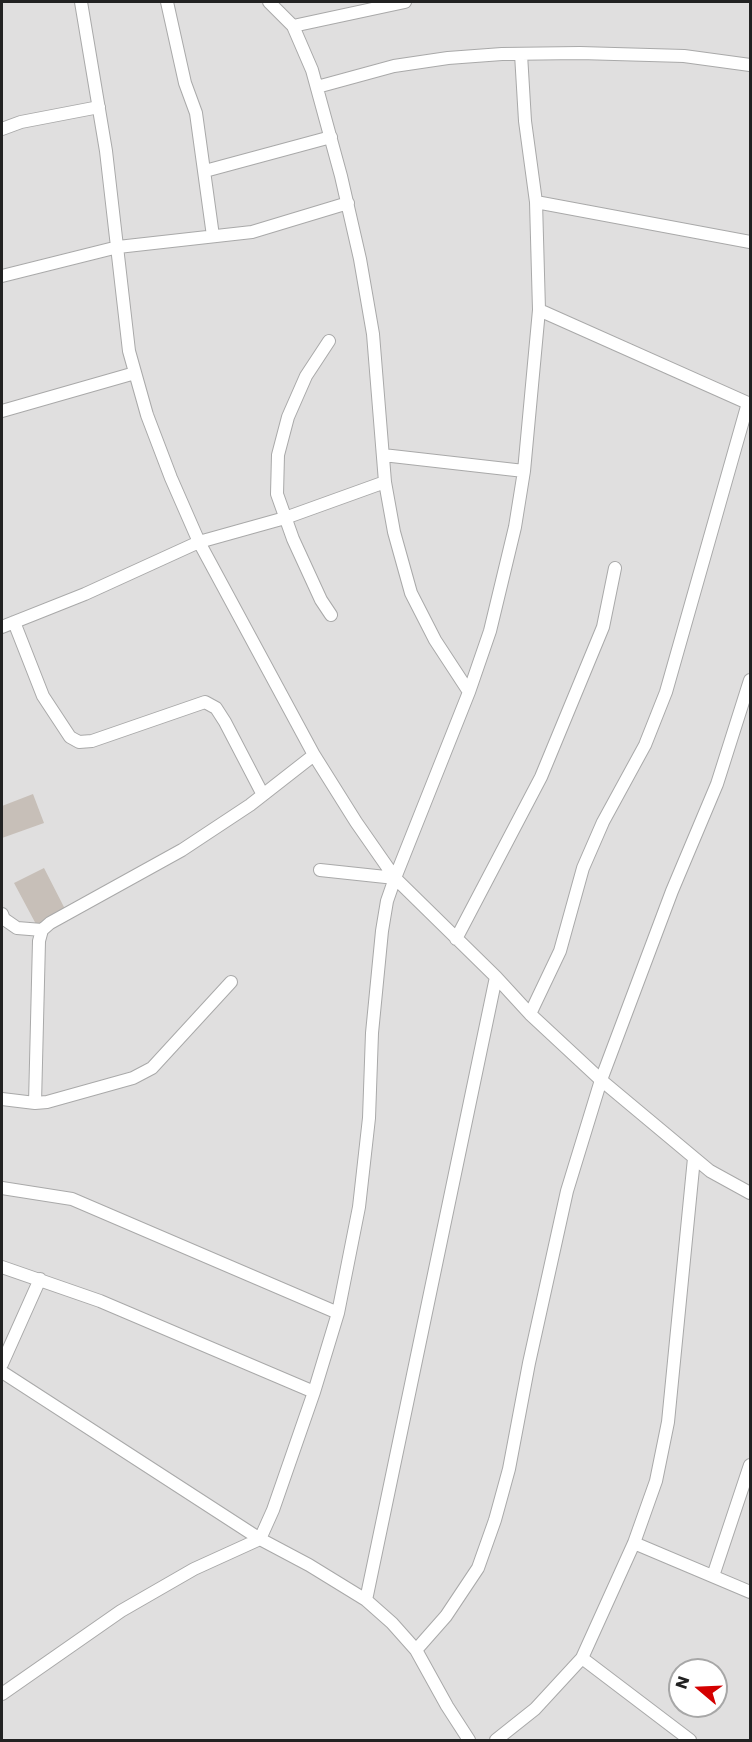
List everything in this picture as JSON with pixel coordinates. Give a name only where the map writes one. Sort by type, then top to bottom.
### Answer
[{"type":"street","points":[[81,2],[99,107],[129,351],[147,415],[171,478],[200,542],[314,755],[395,878],[496,977],[530,1014],[601,1080],[694,1158],[710,1171],[750,1193]]},
{"type":"street","points":[[167,2],[185,83],[196,113],[213,237]]},
{"type":"street","points":[[269,2],[293,26],[312,70],[348,203],[373,334],[385,482],[394,532],[411,593],[435,640],[469,692]]},
{"type":"street","points":[[293,26],[405,2]]},
{"type":"street","points":[[317,87],[405,64],[448,58],[521,54],[684,56],[750,65]]},
{"type":"street","points":[[2,1694],[121,1611],[194,1569],[260,1539],[273,1510],[314,1392],[338,1313],[359,1207],[369,1118],[372,1033],[387,901],[469,692],[490,631],[515,527],[524,471],[539,310],[536,202],[525,121],[521,54]]},
{"type":"street","points":[[2,129],[21,122],[99,107]]},
{"type":"street","points":[[205,171],[331,137]]},
{"type":"street","points":[[536,202],[750,242]]},
{"type":"street","points":[[2,276],[118,247],[252,232],[348,203]]},
{"type":"street","points":[[530,1014],[560,951],[583,868],[603,822],[645,745],[666,692],[749,403],[539,310]]},
{"type":"street","points":[[329,341],[306,376],[288,417],[278,455],[277,494],[285,518],[321,600],[331,615]]},
{"type":"street","points":[[2,411],[135,373]]},
{"type":"street","points":[[382,455],[524,471]]},
{"type":"street","points":[[2,627],[85,594],[200,542],[285,518],[385,482]]},
{"type":"street","points":[[456,939],[541,777],[603,627],[615,568]]},
{"type":"street","points":[[14,622],[43,696],[70,737],[79,742],[92,741],[205,702],[216,708],[225,722],[263,795]]},
{"type":"street","points":[[416,1650],[446,1616],[478,1568],[495,1520],[509,1469],[529,1363],[567,1191],[601,1080],[672,891],[717,784],[750,680]]},
{"type":"street","points":[[35,1103],[39,941],[42,930],[50,923],[182,850],[263,795],[314,755]]},
{"type":"street","points":[[320,870],[395,878]]},
{"type":"street","points":[[2,914],[4,919],[17,928],[42,930]]},
{"type":"street","points":[[366,1600],[496,977]]},
{"type":"street","points":[[2,1099],[47,1102],[133,1078],[152,1068],[231,982]]},
{"type":"street","points":[[496,1740],[534,1709],[582,1658],[634,1543],[656,1481],[668,1422],[694,1158]]},
{"type":"street","points":[[2,1188],[72,1199],[338,1313]]},
{"type":"street","points":[[2,1267],[100,1301],[314,1392]]},
{"type":"street","points":[[2,1365],[40,1279]]},
{"type":"street","points":[[2,1372],[260,1539],[309,1565],[366,1600],[392,1623],[416,1650],[469,1740]]},
{"type":"street","points":[[713,1576],[750,1465]]},
{"type":"street","points":[[634,1543],[750,1592]]},
{"type":"street","points":[[582,1658],[690,1740]]},
{"type":"shaded area","points":[[2,2],[750,2],[750,1740],[2,1740]]},
{"type":"building","points":[[33,794],[44,823],[2,838],[2,806]]},
{"type":"building","points":[[44,868],[66,911],[37,926],[14,883]]}]
